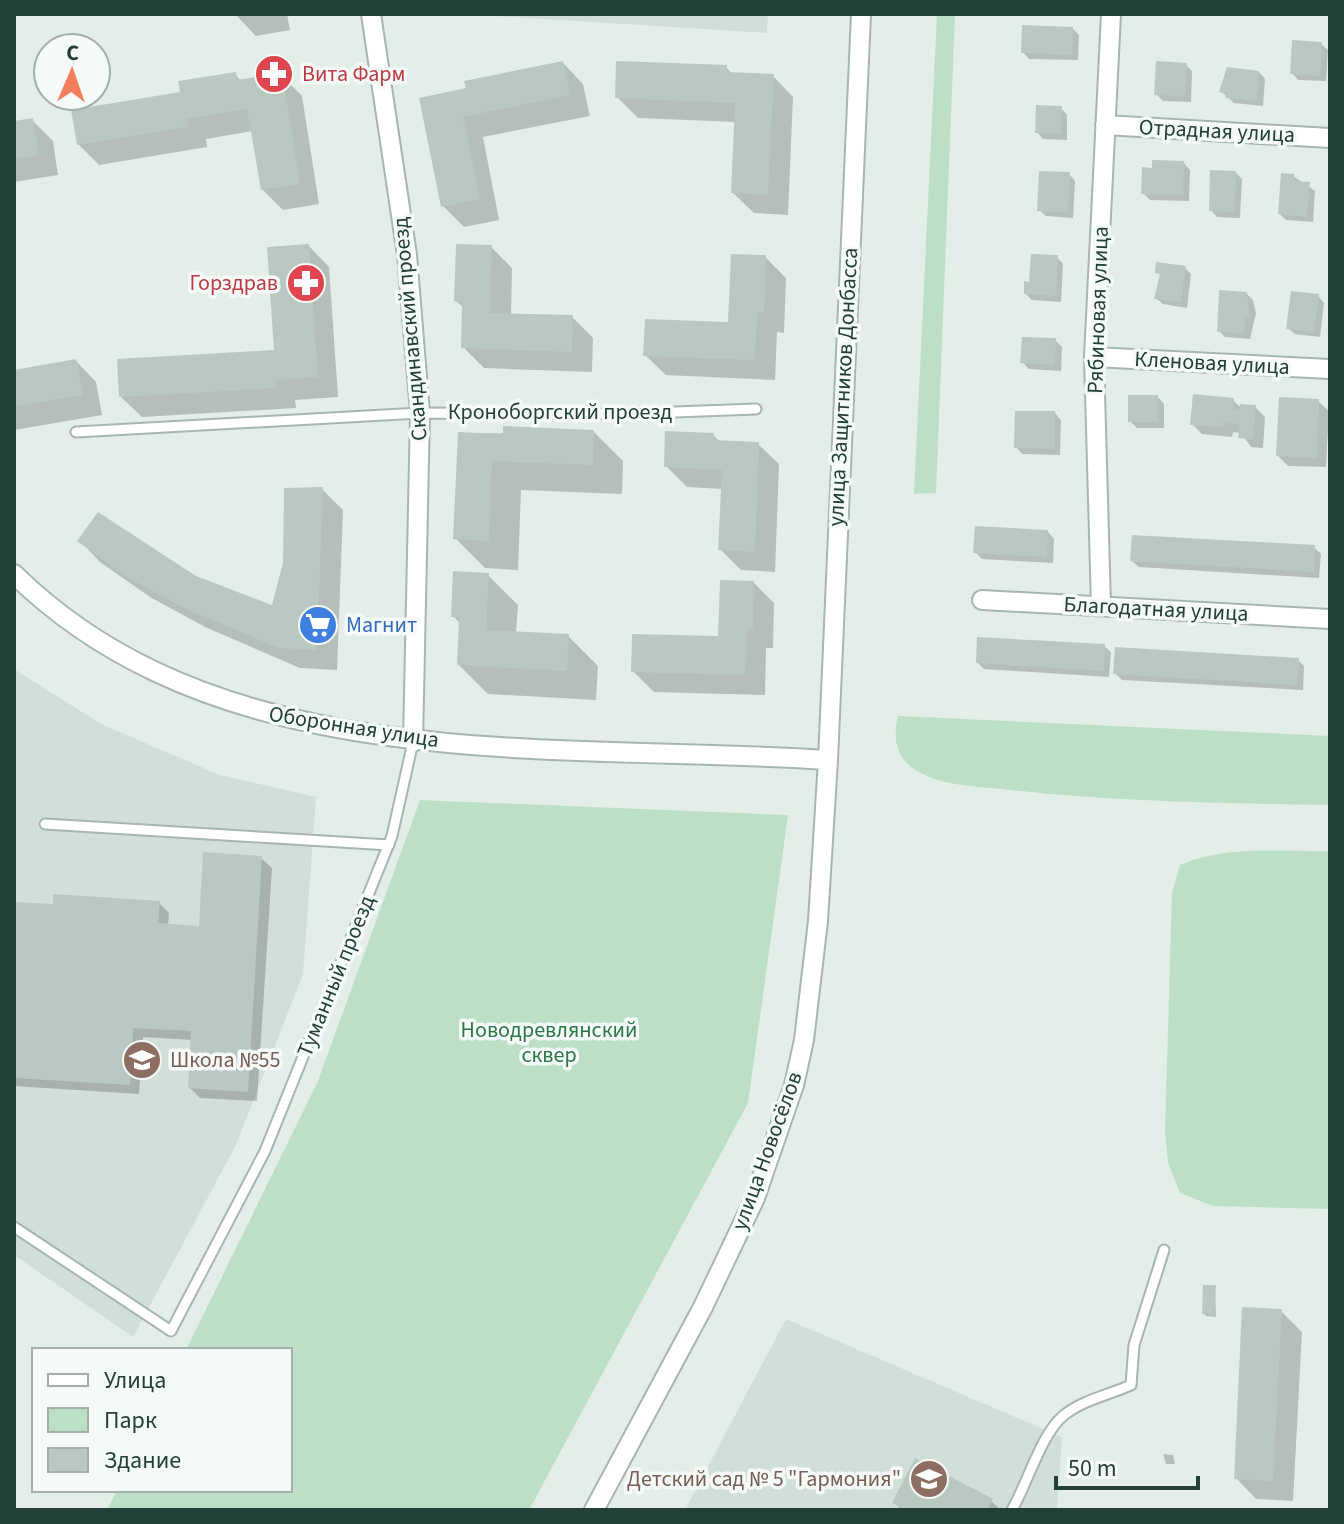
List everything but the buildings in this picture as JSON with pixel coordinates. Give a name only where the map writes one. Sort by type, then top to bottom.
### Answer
[{"type":"street","name":"Скандинавский проезд","points":[[371,14],[407,255],[420,413],[413,742]]},
{"type":"street","name":"улица Защитников Донбасса","points":[[828,760],[861,14]]},
{"type":"street","name":"Рябиновая улица","points":[[1101,606],[1094,357],[1111,14]]},
{"type":"street","name":"Отрадная улица","points":[[1105,125],[1330,138]]},
{"type":"street","name":"Кленовая улица","points":[[1094,357],[1330,369]]},
{"type":"street","name":"Оборонная улица","points":[[14,574],[47,606],[138,664],[246,709],[413,742],[828,760]]},
{"type":"street","name":"Благодатная улица","points":[[982,600],[1330,619]]},
{"type":"street","name":"улица Новосёлов","points":[[594,1510],[703,1307],[755,1198],[794,1085],[804,1040],[818,921],[828,760]]},
{"type":"lane","name":"Кроноборгский проезд","points":[[76,432],[420,413],[620,414],[756,409]]},
{"type":"lane","name":"Туманный проезд","points":[[14,1227],[171,1331],[265,1151],[389,845],[413,742]]},
{"type":"lane","points":[[45,824],[389,845]]},
{"type":"lane","points":[[1012,1510],[1049,1431],[1063,1416],[1088,1401],[1131,1385],[1134,1345],[1164,1250]]},
{"type":"shaded area","points":[[463,14],[768,14],[767,33]]},
{"type":"shaded area","name":"Школа №55","points":[[14,669],[101,724],[220,775],[316,797],[303,974],[236,1145],[133,1337],[14,1255]]},
{"type":"shaded area","points":[[786,1319],[1062,1437],[1057,1510],[685,1510]]},
{"type":"green space","points":[[937,14],[955,14],[936,493],[914,494]]},
{"type":"green space","points":[[898,716],[1330,736],[1330,805],[1125,799],[945,782],[924,775],[903,758],[896,738]]},
{"type":"green space","name":"Новодревлянский сквер","points":[[420,800],[788,815],[748,1103],[529,1510],[107,1510],[116,1492],[292,1492],[292,1348],[187,1348],[318,1081]]},
{"type":"green space","points":[[1330,851],[1330,1209],[1213,1206],[1180,1193],[1168,1163],[1165,1133],[1172,893],[1180,865],[1234,852]]},
{"type":"place","name":"Вита Фарм","points":[[274,74]]},
{"type":"place","name":"Горздрав","points":[[306,283]]},
{"type":"place","name":"Магнит","points":[[318,625]]},
{"type":"place","name":"Школа №55","points":[[142,1060]]},
{"type":"place","name":"Детский сад № 5 \"Гармония\"","points":[[929,1479]]}]
